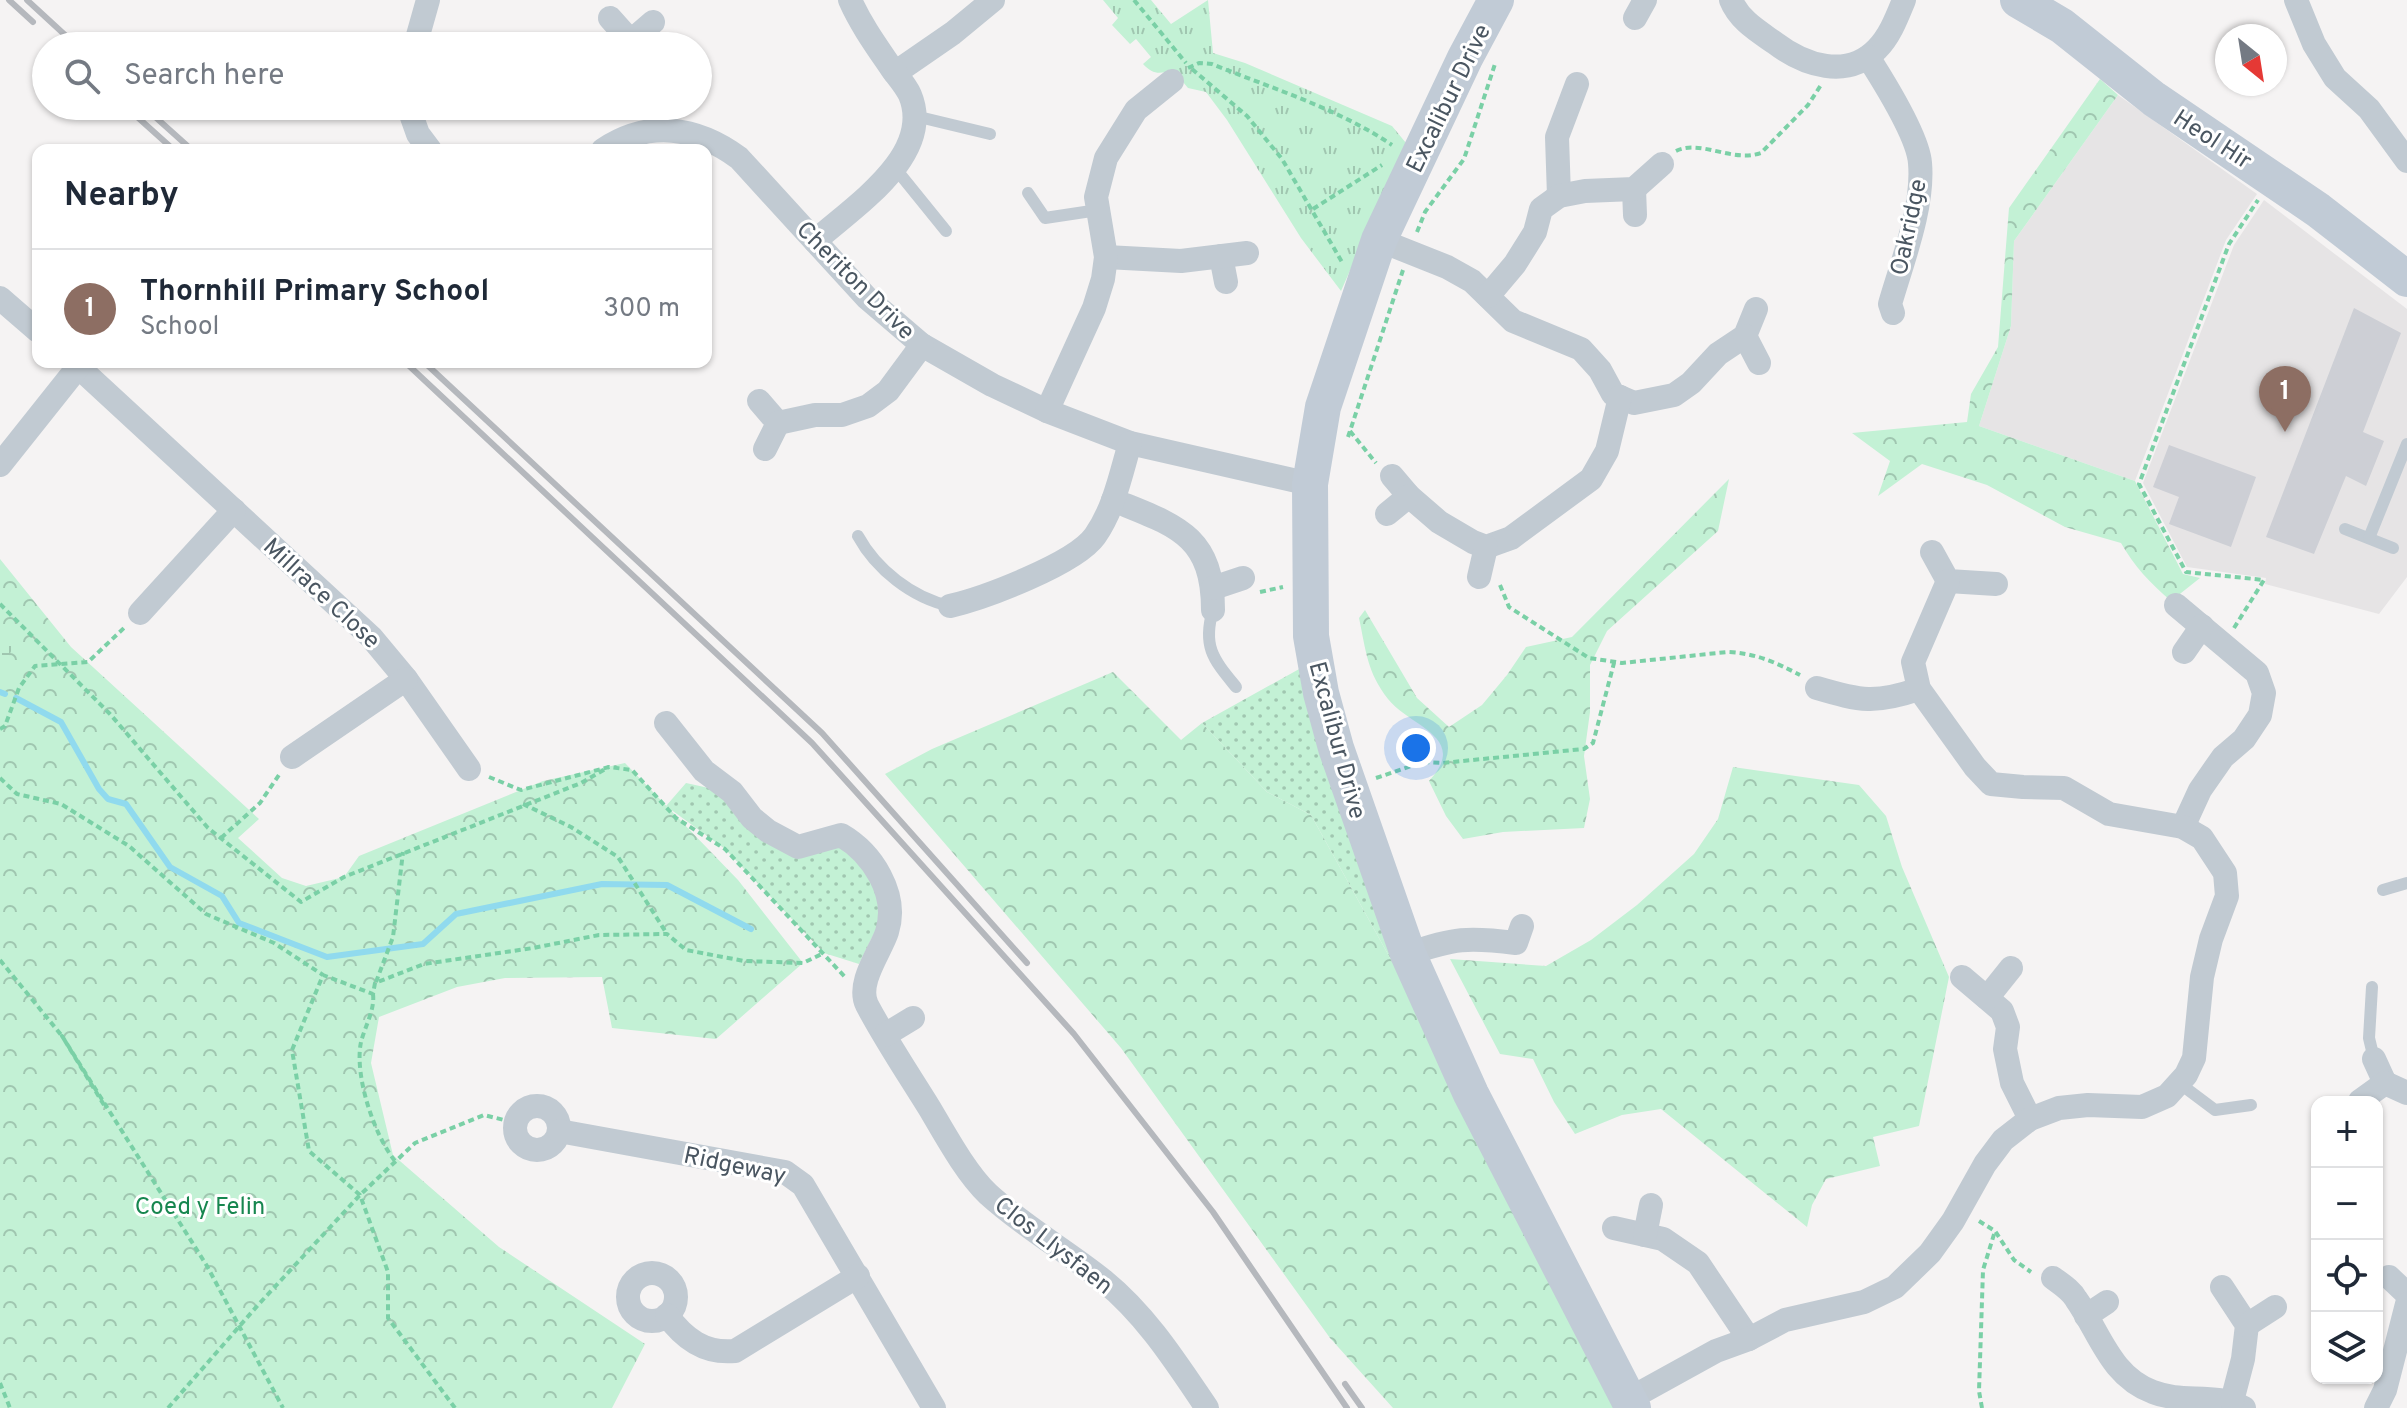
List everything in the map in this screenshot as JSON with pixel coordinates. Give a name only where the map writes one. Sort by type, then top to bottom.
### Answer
[{"type":"street","points":[[419,32],[428,0]]},
{"type":"street","points":[[815,241],[895,168],[909,144],[915,116],[909,94],[858,19],[850,0]]},
{"type":"street","points":[[895,73],[953,33],[993,0]]},
{"type":"street","name":"Excalibur Drive","points":[[1496,0],[1410,156],[1323,407],[1310,484],[1311,636],[1321,693],[1349,789],[1408,954],[1471,1094],[1631,1404]]},
{"type":"street","points":[[1731,0],[1738,14],[1749,25],[1789,54],[1826,67],[1854,64],[1868,57],[1887,36],[1904,0]]},
{"type":"street","points":[[2296,0],[2314,44],[2335,78],[2369,109],[2407,161]]},
{"type":"street","name":"Heol Hir","points":[[2039,5],[2154,99],[2273,178],[2407,279]]},
{"type":"street","points":[[610,18],[622,32]]},
{"type":"street","points":[[644,32],[653,22]]},
{"type":"street","name":"Oakridge","points":[[1868,57],[1910,133],[1920,164],[1915,211],[1890,304],[1893,313]]},
{"type":"street","points":[[1047,411],[1094,308],[1103,279],[1106,257],[1096,197],[1106,158],[1136,110],[1142,89],[1181,74]]},
{"type":"street","points":[[1559,196],[1557,137],[1577,84]]},
{"type":"street","points":[[413,120],[426,144]]},
{"type":"street","name":"Cheriton Drive","points":[[616,144],[657,120]]},
{"type":"street","name":"Cheriton Drive","points":[[664,120],[719,143],[739,158],[867,298],[922,345],[992,385],[1047,411],[1130,443],[1310,484]]},
{"type":"street","points":[[1488,296],[1515,264],[1535,232],[1541,209],[1559,196],[1585,191],[1634,189],[1662,164]]},
{"type":"street","points":[[1634,189],[1635,215]]},
{"type":"street","points":[[1379,240],[1447,267],[1472,281],[1513,321],[1581,349],[1600,370],[1613,394],[1634,403],[1674,395],[1691,383],[1718,354],[1745,336],[1756,309]]},
{"type":"street","points":[[1106,257],[1181,261],[1247,253]]},
{"type":"street","points":[[1221,256],[1226,282]]},
{"type":"street","points":[[0,298],[32,326]]},
{"type":"street","points":[[1745,336],[1759,363]]},
{"type":"street","points":[[778,423],[815,415],[842,415],[868,406],[888,391],[922,345]]},
{"type":"street","name":"Millrace Close","points":[[0,465],[73,368]]},
{"type":"street","name":"Millrace Close","points":[[80,368],[371,637],[406,679],[469,769]]},
{"type":"street","points":[[1392,476],[1409,496],[1439,522],[1473,542],[1482,562],[1591,479],[1607,451],[1620,397]]},
{"type":"street","points":[[759,401],[778,423]]},
{"type":"street","points":[[765,449],[778,423]]},
{"type":"street","points":[[950,606],[1054,567],[1093,540],[1113,500],[1130,443]]},
{"type":"street","points":[[1387,514],[1409,496]]},
{"type":"street","points":[[1113,500],[1175,526],[1195,544],[1206,565],[1213,599],[1243,578]]},
{"type":"street","points":[[140,613],[234,510]]},
{"type":"street","points":[[1932,552],[1948,581]]},
{"type":"street","points":[[1948,581],[1996,584]]},
{"type":"street","points":[[1631,1404],[1716,1351],[1749,1339],[1785,1320],[1864,1302],[1895,1287],[1930,1253],[2003,1140],[2030,1119],[2059,1108],[2088,1105],[2142,1107],[2167,1096],[2186,1075],[2194,1058],[2202,977],[2211,939],[2227,896],[2225,873],[2202,838],[2183,827],[2109,814],[2064,788],[1991,784],[1975,767],[1919,689],[1913,662],[1948,581]]},
{"type":"street","points":[[2176,605],[2257,673],[2264,693],[2260,715],[2244,739],[2223,757],[2207,779],[2183,827]]},
{"type":"street","points":[[2184,652],[2202,626]]},
{"type":"street","points":[[292,757],[406,679]]},
{"type":"street","points":[[1817,688],[1854,699],[1888,699],[1919,689]]},
{"type":"street","points":[[666,723],[704,771],[732,792],[752,818],[768,831],[798,847],[841,835],[858,845],[878,872],[890,901],[887,931],[871,962],[865,1001]]},
{"type":"street","points":[[1408,954],[1445,941],[1467,938],[1516,943],[1522,926]]},
{"type":"street","points":[[1987,998],[2011,968]]},
{"type":"street","points":[[1962,977],[2002,1011],[2008,1027],[2005,1049],[2012,1083],[2030,1119]]},
{"type":"street","name":"Clos Llysfaen","points":[[865,1001],[951,1143],[986,1192],[1030,1229],[1106,1282],[1157,1335],[1207,1408]]},
{"type":"street","points":[[885,1035],[913,1018]]},
{"type":"street","points":[[2374,1059],[2396,1088],[2375,1096]]},
{"type":"street","name":"Ridgeway","points":[[516,1123],[517,1138],[532,1150],[547,1149],[558,1138],[559,1131],[785,1172],[795,1177],[803,1185],[858,1276],[934,1408]]},
{"type":"street","points":[[1645,1235],[1651,1205]]},
{"type":"street","points":[[1614,1228],[1663,1239],[1698,1263],[1749,1339]]},
{"type":"street","points":[[667,1315],[691,1341],[721,1352],[735,1351],[858,1276]]},
{"type":"street","points":[[2389,1277],[2407,1294]]},
{"type":"street","points":[[2053,1278],[2075,1296],[2109,1358],[2150,1400],[2216,1398],[2238,1405],[2247,1325],[2222,1287]]},
{"type":"street","points":[[2086,1316],[2107,1302]]},
{"type":"street","points":[[2376,1408],[2401,1359],[2407,1304]]},
{"type":"street","points":[[2247,1325],[2275,1307]]},
{"type":"lane","points":[[915,116],[990,134]]},
{"type":"lane","points":[[895,168],[946,231]]},
{"type":"lane","points":[[1028,193],[1045,218],[1098,210]]},
{"type":"lane","points":[[2369,538],[2407,444]]},
{"type":"lane","points":[[2345,529],[2393,548]]},
{"type":"lane","points":[[858,536],[866,551],[888,574],[933,602],[950,606]]},
{"type":"lane","points":[[1213,599],[1208,643],[1218,664],[1236,687]]},
{"type":"lane","points":[[2383,890],[2407,883]]},
{"type":"lane","points":[[2372,987],[2369,1038],[2374,1059]]},
{"type":"lane","points":[[2179,1083],[2215,1110],[2251,1105]]},
{"type":"path","points":[[1134,0],[1181,74],[1247,116],[1282,159],[1313,209],[1335,253],[1350,272],[1366,279]]},
{"type":"path","points":[[1181,74],[1199,63],[1212,64],[1308,100],[1367,128],[1410,156],[1313,209]]},
{"type":"path","points":[[1662,164],[1668,155],[1692,146],[1734,155],[1753,156],[1761,153],[1808,105],[1821,85],[1826,67]]},
{"type":"path","points":[[2223,643],[2264,580],[2186,572],[2139,484],[2229,244],[2273,178]]},
{"type":"path","points":[[1350,431],[1382,471],[1392,476]]},
{"type":"path","points":[[1482,562],[1496,576],[1509,607],[1589,658],[1614,663],[1652,662],[1743,652],[1772,660],[1816,684],[1817,688]]},
{"type":"path","points":[[1243,578],[1259,592],[1309,583]]},
{"type":"path","points":[[0,604],[110,714],[208,828],[301,902],[344,877],[581,783],[609,767]]},
{"type":"path","points":[[0,729],[5,726],[19,688],[35,666],[88,662],[140,613]]},
{"type":"path","points":[[1349,789],[1405,766],[1423,762],[1442,763],[1584,749],[1593,743],[1614,663]]},
{"type":"path","points":[[221,838],[260,803],[292,757]]},
{"type":"path","points":[[469,769],[521,790],[609,767],[632,770],[676,818],[725,849],[865,1001]]},
{"type":"path","points":[[0,778],[17,794],[61,804],[129,846],[206,914],[274,943],[323,975],[373,994]]},
{"type":"path","points":[[523,804],[571,827],[618,857],[667,934],[686,950],[744,961],[803,963],[824,953]]},
{"type":"path","points":[[395,1162],[382,1145],[358,1062],[361,1040],[374,1001],[375,983],[393,937],[403,852]]},
{"type":"path","points":[[375,983],[424,964],[599,935],[667,934]]},
{"type":"path","points":[[0,960],[62,1036],[207,1266],[283,1408]]},
{"type":"path","points":[[323,975],[292,1050],[309,1151],[360,1195],[388,1272],[388,1318],[455,1408]]},
{"type":"path","points":[[62,1036],[104,1105]]},
{"type":"path","points":[[168,1408],[360,1195],[415,1143],[484,1115],[516,1123]]},
{"type":"path","points":[[1960,1209],[1995,1231],[2014,1260],[2030,1271],[2053,1278]]},
{"type":"path","points":[[1982,1408],[1979,1391],[1983,1270],[1995,1231]]},
{"type":"path","points":[[0,1383],[10,1408]]},
{"type":"shaded area","points":[[2118,95],[2257,194],[2226,240],[2135,481],[1979,426],[2011,326],[2014,241]]},
{"type":"shaded area","points":[[2264,200],[2407,309],[2407,577],[2379,614],[2265,584],[2266,578],[2187,567],[2143,483],[2234,245]]},
{"type":"green space","points":[[1103,0],[1151,0],[1171,24],[1208,0],[1213,53],[1245,63],[1392,126],[1406,143],[1341,291],[1301,238],[1206,92],[1188,88],[1173,70],[1157,73],[1147,68],[1143,64],[1151,57],[1136,39],[1130,44],[1112,25],[1118,18]]},
{"type":"green space","points":[[2100,79],[2118,95],[2014,241],[2011,326],[1979,426],[2135,481],[2183,574],[2200,578],[2171,601],[2143,574],[2121,543],[2065,527],[1987,485],[1922,464],[1878,496],[1890,461],[1852,433],[1967,422],[1971,394],[1998,347],[2009,208]]},
{"type":"green space","points":[[1729,479],[1718,531],[1607,631],[1590,665],[1590,712],[1584,756],[1590,799],[1584,828],[1503,832],[1463,839],[1446,816],[1429,781],[1440,766],[1443,754],[1440,743],[1398,709],[1381,689],[1368,661],[1359,618],[1365,610],[1417,698],[1449,727],[1482,705],[1526,647],[1572,637]]},
{"type":"green space","name":"Coed y Felin","points":[[0,559],[71,647],[259,819],[238,838],[282,878],[306,886],[344,877],[359,856],[543,781],[625,763],[738,880],[803,963],[716,1039],[612,1028],[602,977],[505,978],[457,987],[379,1017],[371,1063],[393,1155],[499,1247],[645,1344],[612,1408],[0,1408]]},
{"type":"green space","points":[[0,633],[13,647],[1,673],[0,673]]},
{"type":"green space","points":[[1310,663],[1416,1005],[1311,815],[1267,792],[1202,723]]},
{"type":"green space","points":[[1113,672],[1181,740],[1202,723],[1267,792],[1311,815],[1416,1005],[1621,1408],[1393,1408],[1330,1338],[1121,1048],[885,774],[932,749]]},
{"type":"green space","points":[[1733,767],[1859,785],[1886,816],[1902,867],[1949,977],[1919,1126],[1873,1137],[1880,1166],[1826,1179],[1812,1205],[1807,1227],[1661,1109],[1622,1115],[1575,1134],[1554,1102],[1533,1059],[1500,1054],[1450,959],[1546,966],[1591,940],[1637,905],[1694,854],[1718,819]]},
{"type":"green space","points":[[686,783],[718,790],[798,847],[841,835],[878,872],[879,923],[859,964],[824,953],[725,849],[666,806]]},
{"type":"building","points":[[2354,308],[2401,333],[2363,432],[2384,441],[2366,486],[2346,476],[2314,554],[2266,537]]},
{"type":"building","points":[[2169,445],[2256,477],[2231,547],[2169,524],[2179,497],[2153,487]]},
{"type":"waterway","points":[[0,692],[5,694]]},
{"type":"waterway","points":[[16,698],[61,722],[99,789],[108,799],[126,804],[170,867],[222,896],[239,923],[327,957],[423,944],[456,914],[602,884],[667,885],[751,929]]},
{"type":"railway","points":[[9,0],[33,22]]},
{"type":"railway","points":[[27,0],[62,32]]},
{"type":"railway","points":[[141,120],[167,144]]},
{"type":"railway","points":[[159,120],[185,144]]},
{"type":"railway","points":[[411,368],[812,743],[1074,1034],[1213,1212],[1347,1408]]},
{"type":"railway","points":[[430,368],[822,733],[1027,963]]},
{"type":"railway","points":[[1345,1384],[1362,1408]]},
{"type":"place","name":"Thornhill Primary School","points":[[2285,432]]}]
